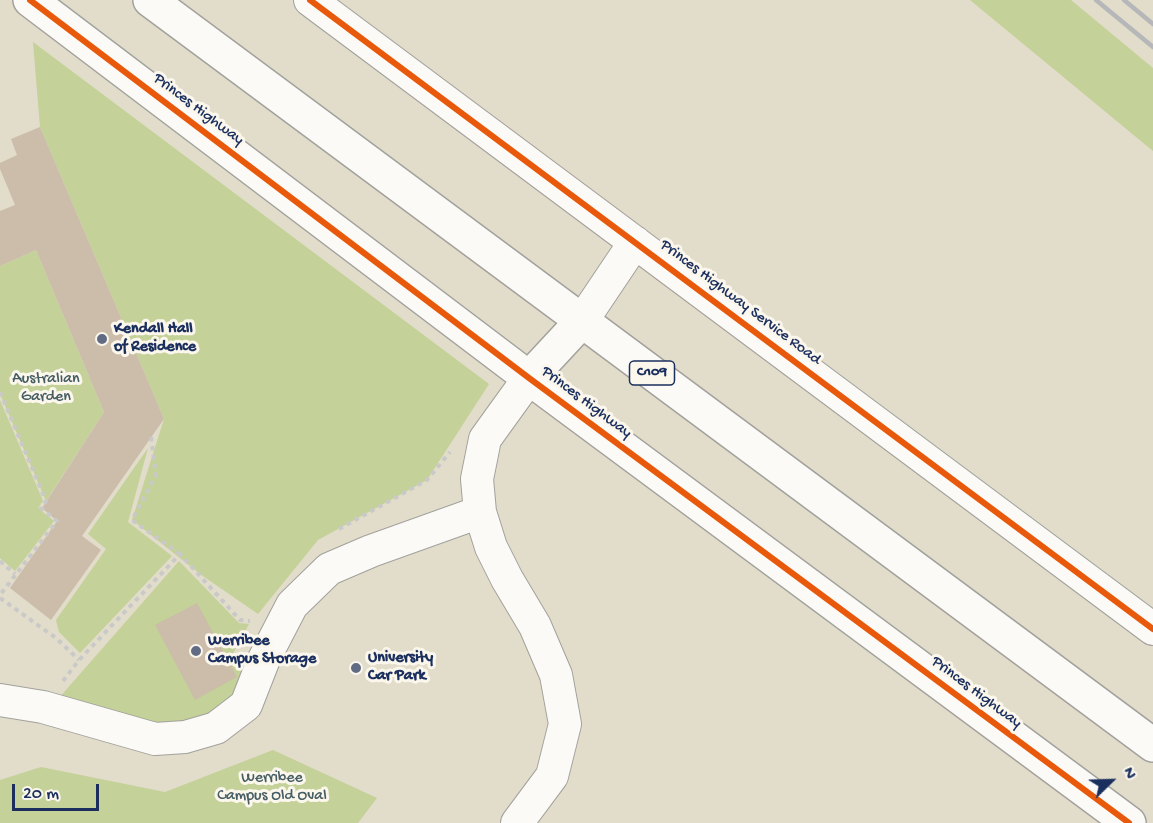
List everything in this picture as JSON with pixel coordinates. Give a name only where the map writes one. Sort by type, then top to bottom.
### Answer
[{"type":"highway","name":"Princes Highway","points":[[30,0],[529,378],[1129,823]]},
{"type":"highway","name":"C109","points":[[150,0],[1153,745]]},
{"type":"highway","points":[[529,378],[582,321]]},
{"type":"street","name":"Princes Highway Service Road","points":[[310,0],[1153,629]]},
{"type":"street","points":[[582,321],[635,242]]},
{"type":"street","points":[[517,823],[552,776],[565,724],[556,675],[535,626],[491,547],[480,512],[477,479],[486,439],[529,378]]},
{"type":"street","points":[[0,700],[43,707],[155,740],[185,737],[216,728],[246,705],[264,659],[292,605],[329,569],[370,551],[480,512]]},
{"type":"path","points":[[0,392],[46,501],[41,508],[57,521],[0,596],[56,638],[79,660]]},
{"type":"path","points":[[151,436],[156,475],[132,520],[180,554],[240,620],[250,621],[258,614]]},
{"type":"path","points":[[329,534],[371,513],[427,480],[456,445]]},
{"type":"path","points":[[43,707],[79,660],[180,554]]},
{"type":"path","points":[[0,561],[15,574]]},
{"type":"green space","points":[[970,0],[1071,0],[1153,68],[1153,151]]},
{"type":"green space","points":[[33,42],[489,384],[427,480],[318,540],[258,614],[200,574],[132,520],[164,419],[40,127]]},
{"type":"green space","name":"Australian Garden","points":[[36,250],[104,412],[46,501],[0,394],[0,266]]},
{"type":"green space","points":[[0,400],[43,501],[38,508],[54,521],[15,571],[0,558]]},
{"type":"green space","points":[[148,448],[128,522],[172,556],[80,653],[59,632],[56,620],[106,549],[88,534]]},
{"type":"green space","points":[[179,561],[239,623],[249,624],[230,659],[232,663],[257,674],[209,720],[168,728],[58,699]]},
{"type":"green space","name":"Werribee Campus Old Oval","points":[[273,750],[377,798],[358,823],[0,823],[0,780],[41,767],[165,792]]},
{"type":"building","name":"Kendall Hall of Residence","points":[[40,127],[164,419],[82,536],[101,550],[51,620],[10,588],[57,521],[42,508],[104,412],[36,250],[0,266],[0,211],[15,205],[0,169],[0,163],[17,155],[11,139]]},
{"type":"building","name":"Werribee Campus Storage","points":[[197,603],[237,677],[195,700],[155,625]]},
{"type":"railway","points":[[1096,0],[1153,47]]},
{"type":"railway","points":[[1124,0],[1153,24]]},
{"type":"cycle path","points":[[30,0],[529,378],[1129,823]]},
{"type":"cycle path","points":[[310,0],[1153,629]]},
{"type":"place","name":"Kendall Hall of Residence","points":[[102,339]]},
{"type":"place","name":"Werribee Campus Storage","points":[[196,651]]},
{"type":"place","name":"University Car Park","points":[[356,668]]}]
